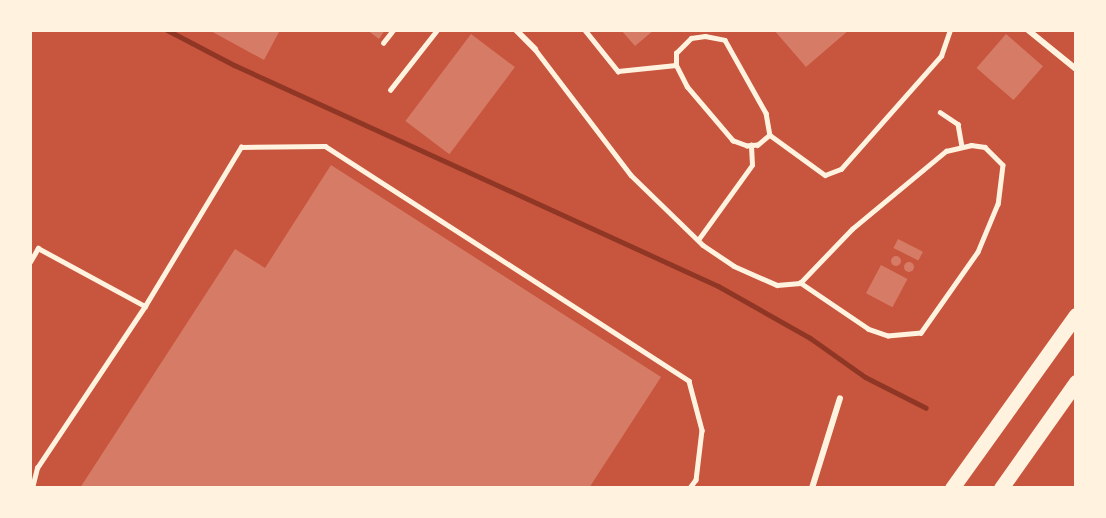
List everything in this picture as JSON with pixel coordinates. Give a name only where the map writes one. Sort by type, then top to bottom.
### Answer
[{"type":"highway","points":[[952,488],[1076,315]]},
{"type":"highway","points":[[1001,488],[1076,382]]},
{"type":"street","points":[[516,30],[535,49]]},
{"type":"street","points":[[1028,30],[1076,69]]},
{"type":"street","points":[[812,488],[840,398]]},
{"type":"lane","points":[[383,43],[393,30]]},
{"type":"lane","points":[[390,90],[437,30]]},
{"type":"lane","points":[[585,30],[618,71],[676,65]]},
{"type":"lane","points":[[770,135],[759,145],[751,146],[733,141],[687,87],[676,65],[676,53],[691,38],[718,36],[725,40],[766,113],[770,135],[825,175],[841,169],[940,56],[950,30]]},
{"type":"lane","points":[[535,49],[631,175],[698,240],[734,266],[777,285],[800,283],[868,329],[888,336],[921,333],[978,252],[998,204],[1002,165],[985,147],[962,147],[946,151],[852,229],[800,283]]},
{"type":"lane","points":[[940,112],[958,124],[962,147]]},
{"type":"lane","points":[[32,488],[36,468],[145,306],[241,147],[325,146],[689,381],[702,430],[696,480],[690,488]]},
{"type":"lane","points":[[698,240],[752,165],[751,146]]},
{"type":"lane","points":[[30,262],[38,248],[145,306]]},
{"type":"building","points":[[209,30],[280,30],[264,60]]},
{"type":"building","points":[[367,30],[385,30],[379,39]]},
{"type":"building","points":[[621,30],[654,30],[635,46]]},
{"type":"building","points":[[774,30],[849,30],[806,67]]},
{"type":"building","points":[[471,34],[515,67],[449,154],[405,121]]},
{"type":"building","points":[[1006,34],[1043,66],[1013,100],[976,68]]},
{"type":"building","points":[[331,165],[661,377],[589,488],[80,488],[235,249],[265,268]]},
{"type":"building","points":[[898,239],[923,252],[918,261],[893,248]]},
{"type":"building","points":[[896,256],[900,257],[900,265],[896,266],[892,265],[891,261],[892,257]]},
{"type":"building","points":[[909,262],[913,263],[913,271],[909,272],[905,271],[904,267],[905,263]]},
{"type":"building","points":[[881,265],[907,279],[892,307],[866,293]]},
{"type":"waterway","points":[[167,30],[234,65],[718,286],[810,338],[865,377],[926,408]]}]
